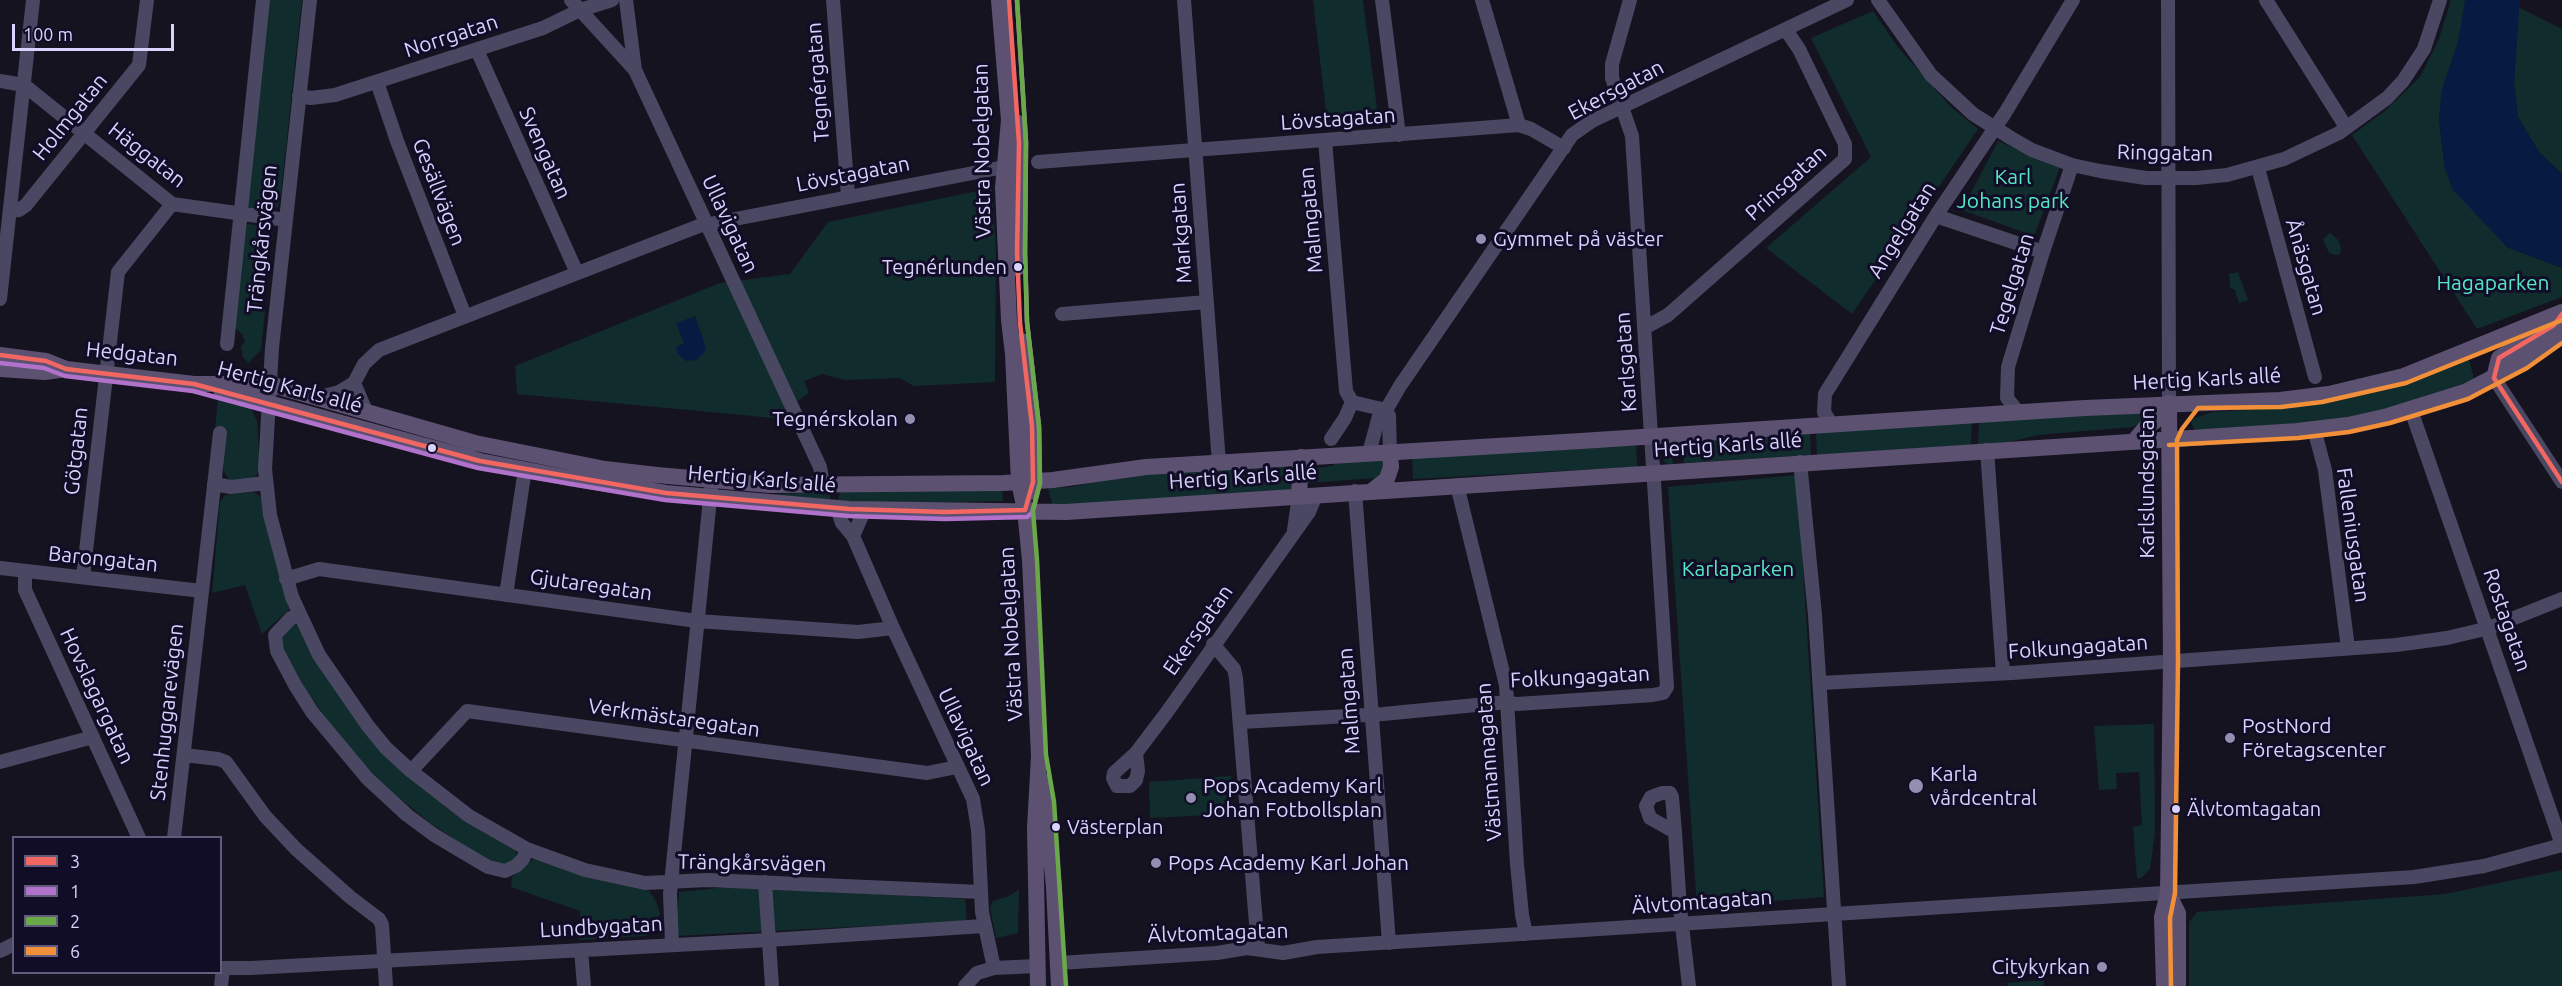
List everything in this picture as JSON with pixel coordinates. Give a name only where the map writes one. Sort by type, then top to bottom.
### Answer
[{"type":"main road","name":"Västra Nobelgatan","points":[[1000,0],[1009,114],[1004,167],[1009,320],[1026,482]]},
{"type":"main road","name":"Västra Nobelgatan","points":[[1000,0],[1019,143],[1017,252],[1019,314],[1032,426],[1025,510],[1030,560],[1039,756],[1035,812],[1038,986]]},
{"type":"main road","name":"Hertig Karls allé","points":[[711,490],[770,485],[1026,482],[1146,467],[1652,437],[2194,401],[2280,400],[2329,394],[2404,376],[2562,313]]},
{"type":"main road","points":[[2494,378],[2499,358],[2554,325],[2562,313]]},
{"type":"main road","name":"Hertig Karls allé","points":[[194,384],[269,384],[366,411],[525,461],[569,478],[711,490],[837,508],[945,512],[1025,510],[1066,512],[2348,425],[2411,410],[2465,392],[2524,361],[2562,334]]},
{"type":"main road","points":[[2477,347],[2494,378]]},
{"type":"main road","name":"Hedgatan","points":[[0,355],[46,360],[66,369]]},
{"type":"main road","name":"Hedgatan","points":[[0,369],[45,372],[66,369],[194,384]]},
{"type":"main road","name":"Hertig Karls allé","points":[[194,384],[440,452],[525,461]]},
{"type":"main road","points":[[2169,438],[2194,401]]},
{"type":"main road","name":"Karlslundsgatan","points":[[2164,986],[2162,917],[2168,893],[2171,661],[2169,404]]},
{"type":"main road","points":[[2134,440],[2145,428],[2164,416],[2169,404]]},
{"type":"main road","points":[[1373,490],[1387,479],[1391,467],[1390,452]]},
{"type":"main road","points":[[1301,457],[1308,495]]},
{"type":"main road","name":"Västra Nobelgatan","points":[[1039,756],[1047,802],[1059,986]]},
{"type":"main road","name":"Karlslundsgatan","points":[[2168,893],[2178,913],[2178,986]]},
{"type":"main road","points":[[1037,966],[1059,963]]},
{"type":"street","points":[[0,299],[33,0]]},
{"type":"street","name":"Holmgatan","points":[[10,211],[19,210],[26,205],[139,64],[147,0]]},
{"type":"street","name":"Trängkårsvägen","points":[[226,344],[263,0]]},
{"type":"street","name":"Trängkårsvägen","points":[[309,0],[285,220],[264,447],[266,483],[273,526],[286,579],[320,656],[345,696],[386,748],[411,771],[469,816],[527,849],[603,875],[645,883],[708,880],[981,892]]},
{"type":"street","name":"Norrgatan","points":[[299,96],[311,98],[335,95],[543,28],[575,5],[612,0]]},
{"type":"street","points":[[626,0],[635,70]]},
{"type":"street","name":"Tegnérgatan","points":[[833,0],[848,196]]},
{"type":"street","name":"Markgatan","points":[[1184,0],[1219,463]]},
{"type":"street","points":[[1382,0],[1399,135]]},
{"type":"street","points":[[1482,0],[1519,125]]},
{"type":"street","name":"Karlsgatan","points":[[1630,0],[1612,64],[1612,78],[1624,107],[1632,136],[1667,687]]},
{"type":"street","name":"Ekersgatan","points":[[1369,453],[1379,416],[1386,410],[1400,386],[1572,135],[1592,121],[1847,0]]},
{"type":"street","name":"Ringgatan","points":[[1878,0],[1931,75],[1950,96],[1994,128],[2032,150],[2072,165],[2126,175],[2168,178],[2214,177],[2258,168],[2324,141],[2346,127],[2387,98],[2403,81],[2424,49],[2440,0]]},
{"type":"street","name":"Angelgatan","points":[[1832,425],[1824,412],[1825,394],[2073,0]]},
{"type":"street","name":"Karlslundsgatan","points":[[2168,0],[2169,404]]},
{"type":"street","points":[[2266,0],[2346,127]]},
{"type":"street","name":"Ullavigatan","points":[[575,5],[635,70],[819,467],[823,484]]},
{"type":"street","name":"Prinsgatan","points":[[1644,328],[1668,315],[1845,159],[1845,144],[1799,49],[1786,30]]},
{"type":"street","name":"Svengatan","points":[[477,50],[577,273]]},
{"type":"street","name":"Häggatan","points":[[0,81],[24,85],[172,204],[285,220]]},
{"type":"street","name":"Gesällvägen","points":[[377,82],[397,141],[465,316]]},
{"type":"street","name":"Lövstagatan","points":[[1038,162],[1519,125],[1531,129],[1564,148]]},
{"type":"street","name":"Malmgatan","points":[[1325,140],[1346,391],[1352,402]]},
{"type":"street","name":"Tegelgatan","points":[[2019,413],[2007,398],[2008,367],[2072,165]]},
{"type":"street","name":"Lövstagatan","points":[[320,397],[339,392],[354,382],[364,364],[379,350],[707,224],[1004,167]]},
{"type":"street","name":"Ånäsgatan","points":[[2258,168],[2315,377]]},
{"type":"street","name":"Götgatan","points":[[83,577],[118,272],[172,204]]},
{"type":"street","points":[[1937,214],[1942,218],[2043,252]]},
{"type":"street","points":[[1062,314],[1207,302]]},
{"type":"street","points":[[2494,378],[2562,482]]},
{"type":"street","points":[[354,382],[366,411]]},
{"type":"street","points":[[1331,439],[1345,418],[1352,402],[1386,410],[1389,416],[1390,452]]},
{"type":"street","name":"Rostagatan","points":[[2411,410],[2489,628],[2562,845]]},
{"type":"street","name":"Falleniusgatan","points":[[2314,429],[2326,480],[2348,648]]},
{"type":"street","points":[[202,591],[220,433]]},
{"type":"street","points":[[1987,450],[2003,673]]},
{"type":"street","points":[[506,595],[525,461]]},
{"type":"street","points":[[1800,462],[1820,683],[1839,986]]},
{"type":"street","points":[[214,484],[231,487],[266,483]]},
{"type":"street","name":"Västmannagatan","points":[[1457,484],[1506,685],[1517,864],[1526,934]]},
{"type":"street","points":[[672,944],[672,882],[711,490]]},
{"type":"street","name":"Malmgatan","points":[[1355,492],[1389,943]]},
{"type":"street","name":"Ekersgatan","points":[[1136,753],[1294,530],[1308,495]]},
{"type":"street","name":"Ullavigatan","points":[[837,508],[842,523],[853,536],[973,799],[976,812],[984,926],[994,968]]},
{"type":"street","points":[[853,536],[865,509]]},
{"type":"street","name":"Barongatan","points":[[0,568],[202,591]]},
{"type":"street","name":"Gjutaregatan","points":[[286,579],[319,569],[697,621],[858,632],[893,628]]},
{"type":"street","name":"Hovslagargatan","points":[[25,571],[25,590],[139,836]]},
{"type":"street","name":"Stenhuggarevägen","points":[[174,836],[202,591]]},
{"type":"street","name":"Folkungagatan","points":[[1820,683],[2003,673],[2396,645],[2447,638],[2489,628],[2562,599]]},
{"type":"street","points":[[300,615],[279,628],[275,635],[278,651],[312,712],[368,778],[407,815],[434,835],[488,867],[505,872],[523,859],[527,849]]},
{"type":"street","points":[[1213,645],[1234,669],[1242,722],[1258,948]]},
{"type":"street","name":"Folkungagatan","points":[[1242,722],[1507,702],[1517,704],[1658,694],[1667,687]]},
{"type":"street","name":"Verkmästaregatan","points":[[411,771],[467,711],[927,774],[957,767]]},
{"type":"street","points":[[0,762],[93,737]]},
{"type":"street","points":[[184,755],[226,762],[265,816],[296,849],[343,891],[379,919],[386,986]]},
{"type":"street","points":[[1675,832],[1689,986]]},
{"type":"street","name":"Älvtomtagatan","points":[[1059,963],[1258,948],[1283,954],[1317,947],[2414,877],[2487,866],[2562,845]]},
{"type":"street","points":[[765,882],[772,986]]},
{"type":"street","name":"Lundbygatan","points":[[222,968],[769,940],[984,926]]},
{"type":"street","points":[[581,950],[584,986]]},
{"type":"street","points":[[965,986],[977,973],[994,968],[1037,966]]},
{"type":"green space","points":[[267,0],[302,0],[281,193],[278,207],[270,211],[250,209],[245,202]]},
{"type":"green space","points":[[1313,0],[1363,0],[1379,124],[1328,128]]},
{"type":"green space","name":"Hagaparken","points":[[2451,0],[2465,0],[2465,9],[2458,43],[2442,89],[2439,119],[2445,169],[2507,247],[2562,268],[2562,297],[2477,329],[2352,135],[2385,111],[2420,77],[2439,39]]},
{"type":"green space","points":[[2518,7],[2562,29],[2562,174],[2539,152],[2518,117],[2514,83]]},
{"type":"green space","points":[[1873,11],[1897,46],[1950,106],[1978,129],[1852,314],[1766,248],[1871,157],[1811,38]]},
{"type":"green space","name":"Karl Johans park","points":[[1998,141],[2060,167],[2034,236],[1962,210]]},
{"type":"green space","name":"Tegnérlunden","points":[[992,188],[996,253],[995,382],[914,386],[900,378],[845,380],[822,374],[804,381],[809,393],[774,418],[517,394],[515,366],[720,283],[790,274],[828,222]]},
{"type":"green space","points":[[249,224],[269,227],[273,234],[262,300],[265,311],[261,350],[248,363],[243,357],[241,346],[245,342],[242,334],[231,325],[243,227]]},
{"type":"green space","points":[[2330,233],[2338,240],[2341,248],[2340,254],[2329,253],[2323,239]]},
{"type":"green space","points":[[2238,272],[2248,300],[2239,303],[2235,290],[2230,288],[2229,274]]},
{"type":"green space","points":[[2469,360],[2474,379],[2446,392],[2407,404],[2334,420],[2198,430],[2194,429],[2190,420],[2212,412],[2280,408],[2417,377]]},
{"type":"green space","points":[[218,397],[248,402],[257,421],[260,471],[253,479],[231,482],[223,470],[227,431],[215,429]]},
{"type":"green space","points":[[2143,411],[2146,421],[2132,427],[2038,435],[2009,442],[1978,444],[1979,422]]},
{"type":"green space","points":[[1972,422],[1971,445],[1817,455],[1816,433]]},
{"type":"green space","points":[[1810,434],[1811,455],[1684,463],[1683,441]]},
{"type":"green space","points":[[1671,442],[1673,464],[1668,464],[1664,462],[1662,450],[1664,445]]},
{"type":"green space","points":[[1636,443],[1637,467],[1413,479],[1412,456]]},
{"type":"green space","points":[[1380,459],[1384,462],[1382,473],[1375,478],[1307,483],[1306,473],[1309,469],[1331,466],[1338,462]]},
{"type":"green space","points":[[1294,463],[1293,488],[1290,491],[1053,506],[1048,488],[1071,487],[1122,476]]},
{"type":"green space","name":"Karlaparken","points":[[1797,475],[1824,897],[1697,907],[1668,487]]},
{"type":"green space","points":[[1002,489],[1003,501],[864,504],[838,500],[840,492]]},
{"type":"green space","points":[[253,492],[262,497],[291,608],[262,634],[245,585],[212,593],[220,502],[225,495]]},
{"type":"green space","points":[[830,492],[830,502],[778,497],[775,494]]},
{"type":"green space","points":[[292,624],[299,627],[354,717],[516,848],[517,859],[508,866],[499,865],[479,855],[430,823],[364,765],[332,727],[306,690],[280,642],[281,634]]},
{"type":"green space","points":[[2154,724],[2155,832],[2150,869],[2141,878],[2137,878],[2133,827],[2142,825],[2139,772],[2116,773],[2117,789],[2099,790],[2094,726]]},
{"type":"green space","name":"Pops Academy Karl Johan Fotbollsplan","points":[[1231,776],[1233,814],[1150,818],[1149,782]]},
{"type":"green space","points":[[536,857],[649,891],[660,913],[655,927],[646,936],[579,940],[580,911],[511,887],[512,877]]},
{"type":"green space","points":[[2562,870],[2562,986],[2189,986],[2189,922],[2197,912],[2445,894]]},
{"type":"green space","points":[[737,886],[965,899],[967,921],[676,936],[679,892]]},
{"type":"green space","points":[[1019,890],[1018,933],[996,938],[990,908],[993,901]]},
{"type":"green space","points":[[2044,980],[2044,986],[2008,986],[2007,983]]},
{"type":"water","points":[[2465,0],[2520,0],[2514,83],[2518,117],[2539,152],[2562,174],[2562,268],[2507,247],[2453,190],[2445,169],[2439,119],[2442,89],[2458,43]]},
{"type":"water","points":[[695,316],[706,347],[704,353],[696,360],[686,361],[678,354],[676,347],[684,343],[676,323]]},
{"type":"transit line","name":"3","points":[[0,355],[46,361],[66,369],[194,384],[480,461],[666,493],[849,509],[945,512],[1025,510],[1033,482],[1032,426],[1020,323],[1017,252],[1019,143],[1009,0]]},
{"type":"transit line","name":"1","points":[[0,363],[44,368],[65,376],[193,391],[478,468],[665,500],[849,516],[945,519],[1027,517],[1032,513],[1040,483],[1039,426],[1027,322],[1026,142],[1017,0]]},
{"type":"transit line","name":"2","points":[[1017,0],[1026,142],[1027,322],[1039,426],[1040,483],[1033,511],[1046,755],[1054,802],[1066,986]]},
{"type":"transit line","name":"3","points":[[2494,378],[2499,358],[2554,325],[2562,314]]},
{"type":"transit line","name":"6","points":[[2171,986],[2170,918],[2175,893],[2178,661],[2177,440],[2182,429],[2198,408],[2281,407],[2322,402],[2406,383],[2562,320]]},
{"type":"transit line","name":"6","points":[[2169,445],[2298,438],[2349,432],[2390,423],[2468,399],[2527,368],[2562,343]]},
{"type":"transit line","name":"3","points":[[2494,378],[2562,482]]},
{"type":"place","name":"Gymmet på väster","points":[[1481,239]]},
{"type":"place","name":"Tegnérlunden","points":[[1018,267]]},
{"type":"place","name":"Tegnérskolan","points":[[910,419]]},
{"type":"place","name":"PostNord Företagscenter","points":[[2230,738]]},
{"type":"place","name":"Karla vårdcentral","points":[[1916,786]]},
{"type":"place","name":"Pops Academy Karl Johan Fotbollsplan","points":[[1191,798]]},
{"type":"place","name":"Älvtomtagatan","points":[[2176,809]]},
{"type":"place","name":"Västerplan","points":[[1056,827]]},
{"type":"place","name":"Pops Academy Karl Johan","points":[[1156,863]]},
{"type":"place","name":"Citykyrkan","points":[[2102,967]]}]
